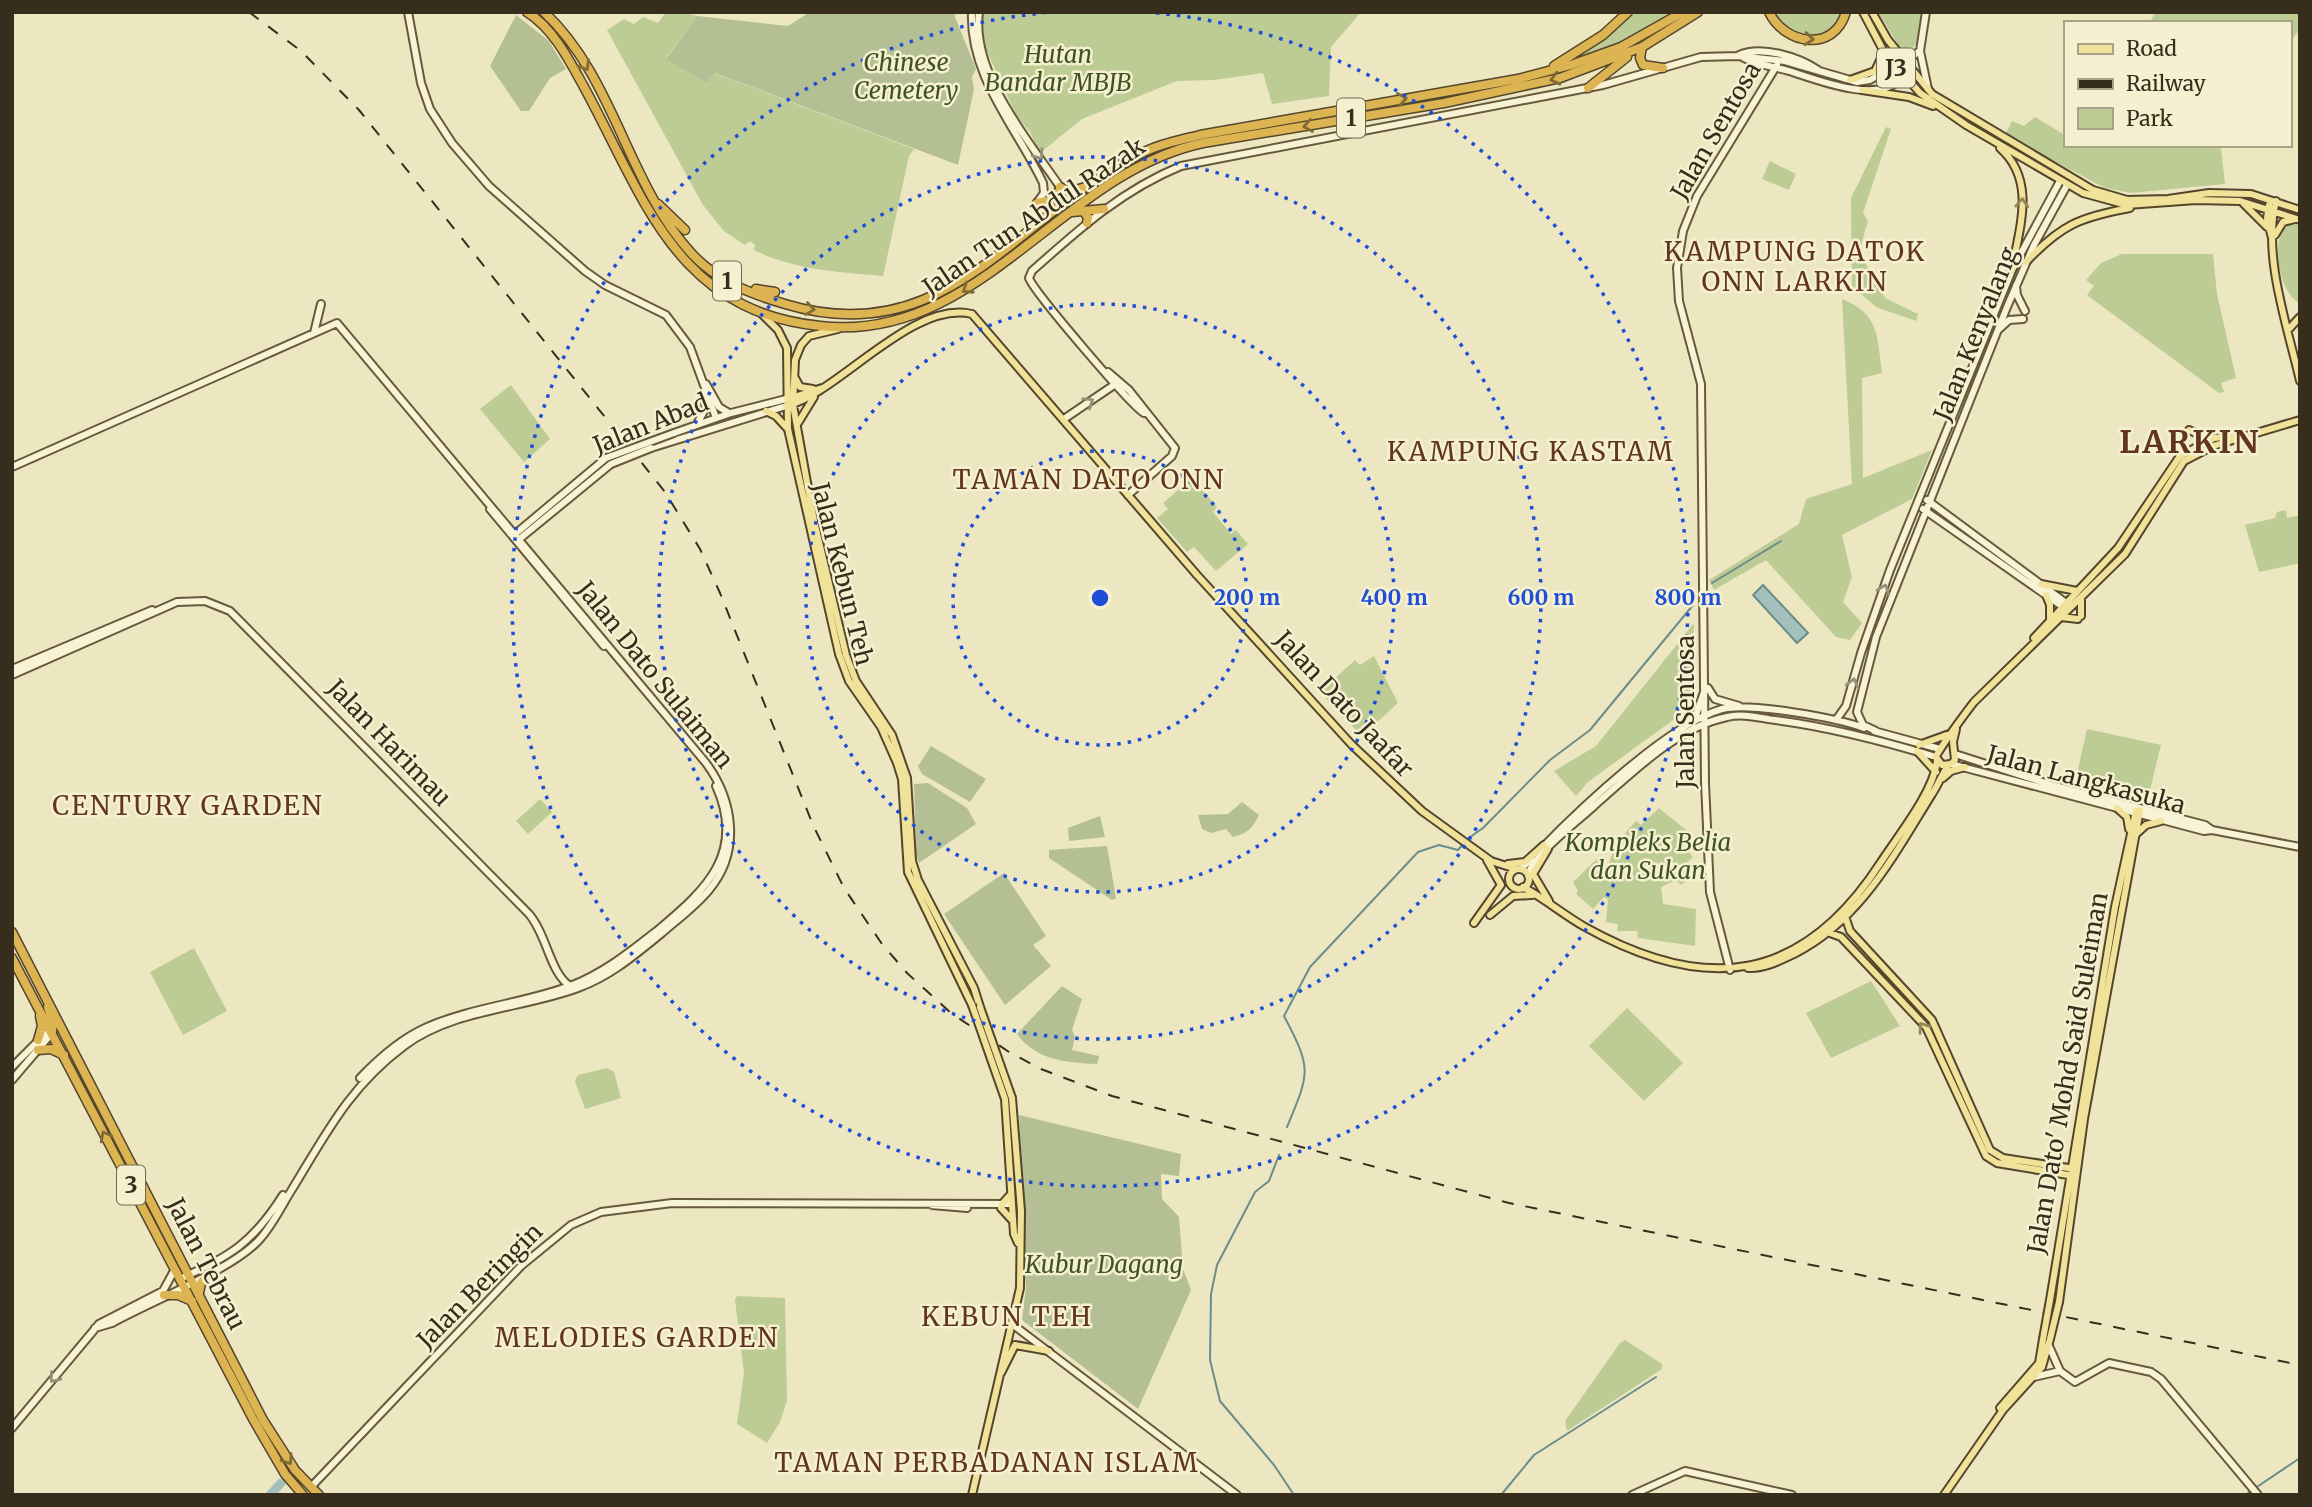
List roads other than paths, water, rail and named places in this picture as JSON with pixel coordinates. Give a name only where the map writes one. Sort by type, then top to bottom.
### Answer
[{"type":"highway","name":"Jalan Tun Abdul Razak","points":[[527,12],[552,36],[572,65],[650,215],[669,243],[703,280],[757,309],[808,325],[840,328],[898,321],[944,303],[990,273],[1131,169],[1174,150],[1504,91],[1560,78],[1639,48],[1698,12]]},
{"type":"highway","name":"Jalan Tun Abdul Razak","points":[[544,12],[575,47],[607,105],[647,192],[681,242],[720,277],[796,307],[847,312],[905,307],[962,281],[1099,179],[1146,151],[1200,135],[1518,79],[1621,47],[1683,12]]},
{"type":"highway","points":[[1518,79],[1555,65],[1586,47],[1628,12]]},
{"type":"highway","points":[[1769,12],[1786,33],[1809,41],[1830,36],[1843,22],[1846,12]]},
{"type":"highway","points":[[1639,48],[1643,65],[1663,68]]},
{"type":"highway","points":[[1588,88],[1639,48]]},
{"type":"highway","points":[[1038,202],[1047,201],[1061,188],[1077,191],[1099,179]]},
{"type":"highway","points":[[647,192],[685,230]]},
{"type":"highway","points":[[1072,212],[1104,209]]},
{"type":"highway","points":[[1083,211],[1088,216],[1087,223]]},
{"type":"highway","points":[[720,277],[775,292]]},
{"type":"highway","name":"Jalan Tebrau","points":[[12,932],[276,1442],[319,1495]]},
{"type":"highway","name":"Jalan Tebrau","points":[[12,958],[271,1451],[303,1495]]},
{"type":"highway","points":[[33,971],[53,1019],[52,1032],[64,1039],[92,1086]]},
{"type":"highway","points":[[37,1006],[42,1026],[38,1040]]},
{"type":"highway","points":[[38,1051],[51,1049],[64,1055]]},
{"type":"highway","points":[[199,1293],[210,1272]]},
{"type":"highway","points":[[164,1295],[178,1295],[192,1301]]},
{"type":"main road","name":"J3","points":[[1863,12],[1884,52],[1920,93],[1989,138],[2100,200],[2138,206],[2196,200],[2254,199],[2298,219]]},
{"type":"main road","name":"J3","points":[[1872,12],[1896,51],[1928,90],[2087,187],[2127,200],[2168,199],[2209,193],[2273,200],[2300,210]]},
{"type":"main road","points":[[1850,80],[1875,71],[1884,52]]},
{"type":"main road","points":[[1861,90],[1909,97],[1945,110]]},
{"type":"main road","points":[[1989,138],[2013,160],[2021,177],[2022,211],[2012,270]]},
{"type":"main road","points":[[2029,152],[2064,181],[2087,187]]},
{"type":"main road","points":[[2254,199],[2273,240]]},
{"type":"main road","points":[[2267,226],[2273,200]]},
{"type":"main road","points":[[2241,201],[2267,226]]},
{"type":"main road","points":[[2025,262],[2049,237],[2073,222],[2093,214],[2138,206]]},
{"type":"main road","points":[[2271,209],[2279,292],[2300,382]]},
{"type":"main road","points":[[2273,240],[2283,222],[2298,219]]},
{"type":"main road","name":"Jalan Kebun Teh","points":[[757,309],[778,330],[785,342],[796,436],[846,655],[856,681],[892,736],[907,778],[914,868],[931,908],[974,988],[1008,1099],[1021,1217],[1018,1245],[1020,1288],[972,1495]]},
{"type":"main road","name":"Jalan Dato Jaafar","points":[[790,402],[817,391],[863,357],[904,334],[942,316],[968,313],[979,321],[1128,495],[1352,745],[1404,796],[1485,858],[1509,881]]},
{"type":"main road","points":[[2288,330],[2300,317]]},
{"type":"main road","name":"Jalan Kebun Teh","points":[[840,328],[812,335],[803,342],[795,360],[788,429],[839,654],[849,681],[881,727],[901,779],[906,853],[911,882],[972,1006],[1008,1099],[1011,1194],[1018,1245]]},
{"type":"main road","points":[[794,376],[800,387],[817,391],[800,415],[796,436]]},
{"type":"main road","points":[[766,411],[776,416],[788,429]]},
{"type":"main road","points":[[2029,645],[2050,618],[2125,554],[2184,461],[2213,446],[2300,420]]},
{"type":"main road","points":[[2189,430],[2202,438],[2246,435]]},
{"type":"main road","points":[[2061,617],[2079,618],[2079,594],[2118,548],[2180,456],[2214,438]]},
{"type":"main road","points":[[2041,584],[2079,594]]},
{"type":"main road","points":[[2046,595],[2050,605],[2050,618]]},
{"type":"main road","points":[[1526,881],[1514,887],[1509,881],[1518,869],[1526,881],[1548,902],[1584,927],[1637,952],[1686,966],[1730,970],[1746,967],[1811,939],[1847,908],[1884,858],[1936,772],[1941,748],[1974,702],[2029,645],[2061,617],[2066,606]]},
{"type":"main road","points":[[1936,772],[1918,748],[1954,733]]},
{"type":"main road","points":[[1746,967],[1757,968],[1782,960],[1830,933],[1846,919],[1879,876],[1957,754],[1954,733]]},
{"type":"main road","points":[[1941,748],[1957,754]]},
{"type":"main road","points":[[1937,759],[1949,765]]},
{"type":"main road","points":[[1939,782],[1951,772],[1965,767]]},
{"type":"main road","points":[[2118,808],[2127,817],[2130,831]]},
{"type":"main road","name":"Jalan Dato' Mohd Said Suleiman","points":[[2047,1341],[2050,1300],[2074,1172],[2130,831],[2138,812]]},
{"type":"main road","name":"Jalan Dato' Mohd Said Suleiman","points":[[2107,974],[2138,812]]},
{"type":"main road","points":[[2134,839],[2141,828],[2161,821]]},
{"type":"main road","points":[[1485,858],[1518,864],[1546,847]]},
{"type":"main road","points":[[1546,847],[1533,874],[1548,902]]},
{"type":"main road","points":[[1474,923],[1501,885],[1485,858]]},
{"type":"main road","name":"Jalan Dato Jaafar","points":[[1485,858],[1518,869]]},
{"type":"main road","points":[[1490,915],[1508,899],[1522,893],[1548,902]]},
{"type":"main road","points":[[1846,919],[1850,931],[1932,1020],[1990,1150],[2003,1158],[2074,1172]]},
{"type":"main road","points":[[1830,933],[1841,937],[1926,1027],[1986,1156],[1997,1163],[2074,1172]]},
{"type":"main road","name":"Jalan Dato' Mohd Said Suleiman","points":[[2047,1341],[2059,1302],[2074,1172]]},
{"type":"main road","points":[[1018,1185],[1013,1206],[1021,1217]]},
{"type":"main road","points":[[1011,1194],[1001,1206],[1013,1222]]},
{"type":"main road","points":[[1944,1495],[2014,1396],[2042,1367],[2047,1341]]},
{"type":"main road","points":[[1977,1446],[2004,1401],[2039,1363],[2047,1341]]},
{"type":"main road","points":[[999,1375],[1006,1367],[1015,1345],[1049,1351]]},
{"type":"street","points":[[410,12],[421,83],[430,109],[467,161],[489,186],[595,278],[666,315],[687,340],[716,418]]},
{"type":"street","points":[[972,12],[978,55],[1002,111],[1043,183],[1044,193],[1038,202]]},
{"type":"street","points":[[979,12],[980,42],[1004,103],[1061,188]]},
{"type":"street","points":[[1926,12],[1920,51],[1928,90]]},
{"type":"street","points":[[1896,51],[1907,57],[1920,51]]},
{"type":"street","points":[[1740,56],[1747,52],[1791,56],[1820,71]]},
{"type":"street","points":[[1144,413],[1131,393],[1106,371],[1043,300],[1029,278],[1032,271],[1087,223],[1133,188],[1181,166],[1588,88],[1701,57],[1740,56],[1820,71],[1850,80],[1870,80],[1888,68],[1894,69],[1899,76],[1895,84],[1861,90],[1778,64]]},
{"type":"street","name":"Jalan Sentosa","points":[[1730,970],[1710,892],[1705,783],[1701,384],[1679,300],[1677,268],[1683,231],[1698,196],[1778,64]]},
{"type":"street","name":"Jalan Kenyalang","points":[[1876,732],[1863,725],[1857,708],[1875,637],[2025,262],[2064,181]]},
{"type":"street","name":"Jalan Kenyalang","points":[[1836,720],[1846,706],[1867,633],[2012,270],[2064,181]]},
{"type":"street","points":[[2017,284],[2017,295],[2025,311]]},
{"type":"street","points":[[12,467],[314,333],[321,304]]},
{"type":"street","points":[[1997,331],[2009,320],[2023,319]]},
{"type":"street","name":"Jalan Dato Sulaiman","points":[[191,1277],[210,1272],[257,1242],[356,1089],[404,1046],[441,1026],[562,993],[605,976],[701,900],[725,863],[730,835],[730,816],[714,774],[337,323],[314,333]]},
{"type":"street","points":[[1106,371],[1114,385],[1175,448],[1172,456],[1128,495]]},
{"type":"street","points":[[703,380],[719,407],[731,413]]},
{"type":"street","points":[[698,428],[705,409],[703,380]]},
{"type":"street","points":[[1114,385],[1131,393]]},
{"type":"street","points":[[1064,419],[1114,385]]},
{"type":"street","name":"Jalan Abad","points":[[516,538],[609,461],[674,433],[766,411],[790,402]]},
{"type":"street","name":"Jalan Abad","points":[[609,461],[687,436],[716,418],[731,413],[790,402]]},
{"type":"street","points":[[1948,432],[1956,434]]},
{"type":"street","points":[[516,538],[558,507],[609,461]]},
{"type":"street","points":[[1936,486],[1942,510]]},
{"type":"street","points":[[1923,497],[2041,584],[2066,606]]},
{"type":"street","points":[[1918,507],[2066,606]]},
{"type":"street","points":[[1919,527],[1938,519]]},
{"type":"street","name":"Jalan Dato Sulaiman","points":[[95,1328],[112,1323],[164,1295],[241,1247],[258,1231],[354,1085],[401,1042],[433,1024],[570,986],[611,966],[700,894],[713,877],[722,858],[725,819],[720,796],[707,770],[516,538]]},
{"type":"street","name":"Jalan Harimau","points":[[12,675],[177,601],[205,601],[220,606],[240,618],[533,918],[545,938],[557,973],[570,986]]},
{"type":"street","name":"Jalan Harimau","points":[[12,669],[144,610],[153,610]]},
{"type":"street","points":[[1706,683],[1715,699],[1744,708]]},
{"type":"street","points":[[1526,881],[1530,868],[1546,847],[1605,789],[1696,715],[1706,683]]},
{"type":"street","points":[[1676,733],[1723,708],[1744,708],[1836,720],[1918,748],[1937,759]]},
{"type":"street","points":[[1518,869],[1670,745],[1706,724],[1727,716],[1834,728],[1918,748],[1941,748]]},
{"type":"street","name":"Jalan Langkasuka","points":[[1957,754],[2161,821],[2300,848]]},
{"type":"street","name":"Jalan Langkasuka","points":[[1949,765],[2118,808],[2205,825],[2212,830]]},
{"type":"street","points":[[551,992],[557,973]]},
{"type":"street","points":[[12,1067],[38,1040],[52,1032]]},
{"type":"street","points":[[12,1080],[52,1032]]},
{"type":"street","name":"Jalan Beringin","points":[[311,1488],[521,1266],[571,1225],[601,1212],[672,1203],[930,1204],[941,1208],[1013,1206]]},
{"type":"street","points":[[12,1429],[95,1328],[163,1291],[175,1269]]},
{"type":"street","points":[[1012,1324],[1237,1495]]},
{"type":"street","points":[[2047,1341],[2060,1371],[2077,1383],[2109,1363],[2158,1376],[2257,1493]]},
{"type":"street","points":[[2034,1377],[2060,1371]]},
{"type":"street","points":[[1632,1495],[1685,1471],[1792,1495]]},
{"type":"water","points":[[1763,585],[1808,633],[1797,643],[1753,595]]},
{"type":"waterway","points":[[1712,583],[1781,541]]},
{"type":"waterway","points":[[1466,840],[1483,828],[1550,760],[1590,730],[1693,605]]},
{"type":"waterway","points":[[1287,1127],[1304,1082],[1305,1071],[1300,1048],[1284,1016],[1310,967],[1418,852],[1439,845],[1458,850],[1463,844]]},
{"type":"waterway","points":[[1279,1155],[1269,1181],[1255,1192],[1217,1265],[1211,1294],[1210,1360],[1220,1401],[1274,1465],[1294,1495]]},
{"type":"waterway","points":[[1501,1495],[1534,1455],[1656,1377]]},
{"type":"waterway","points":[[2245,1495],[2300,1458]]},
{"type":"waterway","points":[[270,1495],[281,1483]]},
{"type":"railway","points":[[249,12],[301,51],[359,110],[665,492],[700,549],[720,593],[813,825],[844,888],[882,944],[907,973],[951,1013],[1009,1052],[1041,1069],[1112,1096],[1509,1203],[2300,1365]]},
{"type":"district","name":"KAMPUNG DATOK ONN LARKIN","points":[[1795,267]]},
{"type":"district","name":"LARKIN","points":[[2190,442]]},
{"type":"district","name":"KAMPUNG KASTAM","points":[[1531,452]]},
{"type":"district","name":"TAMAN DATO ONN","points":[[1089,480]]},
{"type":"district","name":"CENTURY GARDEN","points":[[188,806]]},
{"type":"district","name":"KEBUN TEH","points":[[1007,1317]]},
{"type":"district","name":"MELODIES GARDEN","points":[[637,1338]]},
{"type":"district","name":"TAMAN PERBADANAN ISLAM","points":[[987,1463]]},
{"type":"park label","name":"Hutan Bandar MBJB","points":[[1058,69]]},
{"type":"park label","name":"Chinese Cemetery","points":[[906,77]]},
{"type":"park label","name":"Kompleks Belia dan Sukan","points":[[1648,857]]},
{"type":"park label","name":"Kubur Dagang","points":[[1104,1265]]}]
